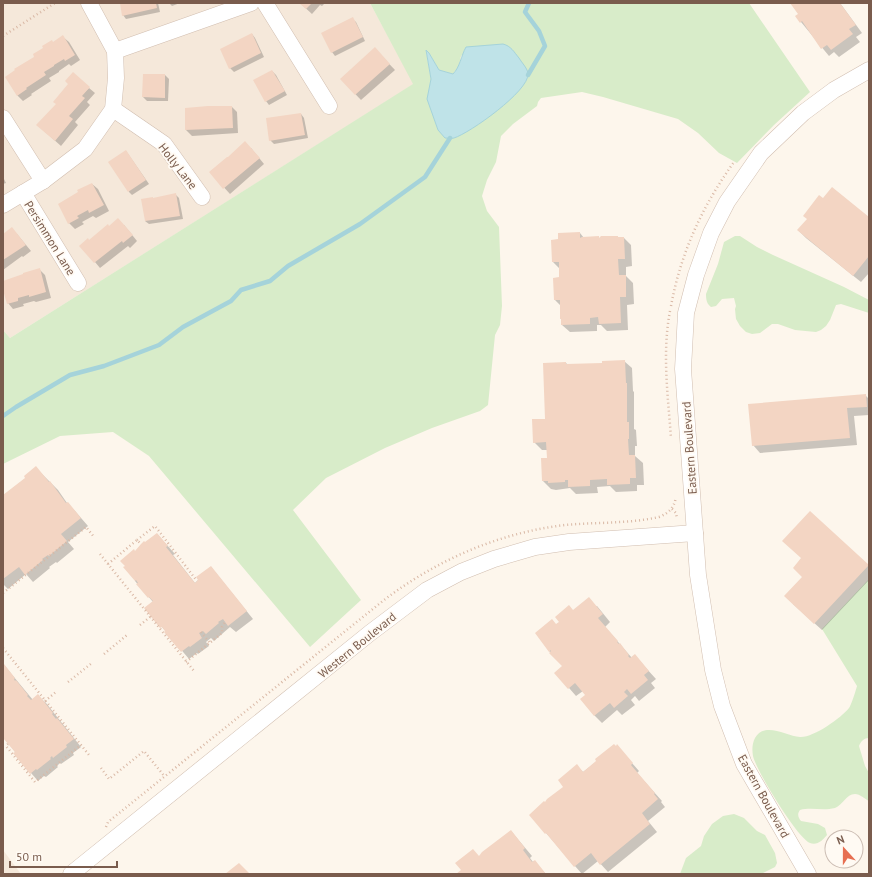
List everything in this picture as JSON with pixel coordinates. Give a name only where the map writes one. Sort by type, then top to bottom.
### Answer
[{"type":"street","points":[[3,205],[43,181],[85,149],[112,109],[116,78],[115,51],[89,3]]},
{"type":"street","points":[[115,51],[251,3]]},
{"type":"street","points":[[265,3],[329,106]]},
{"type":"street","name":"Eastern Boulevard","points":[[808,874],[744,764],[722,706],[713,670],[698,575],[682,370],[686,313],[698,268],[712,233],[728,202],[761,153],[803,113],[834,90],[869,70]]},
{"type":"street","name":"Holly Lane","points":[[112,109],[164,144],[202,197]]},
{"type":"street","points":[[3,118],[43,181]]},
{"type":"street","name":"Persimmon Lane","points":[[23,193],[78,283]]},
{"type":"street","name":"Western Boulevard","points":[[71,874],[394,614],[434,586],[461,572],[494,559],[535,547],[569,542],[695,533]]},
{"type":"path","points":[[3,36],[55,3]]},
{"type":"path","points":[[672,440],[666,361],[667,329],[672,298],[693,231],[708,202],[734,162]]},
{"type":"path","points":[[108,829],[106,826],[108,822],[384,600],[429,570],[462,553],[484,544],[533,530],[565,525],[659,517],[665,515],[673,508],[676,492]]},
{"type":"path","points":[[108,564],[155,526],[197,580]]},
{"type":"path","points":[[3,594],[86,527],[94,537]]},
{"type":"path","points":[[137,540],[141,544]]},
{"type":"path","points":[[100,554],[194,671]]},
{"type":"path","points":[[140,625],[150,617]]},
{"type":"path","points":[[186,662],[222,633],[222,627],[225,622]]},
{"type":"path","points":[[201,632],[210,643]]},
{"type":"path","points":[[104,654],[127,635]]},
{"type":"path","points":[[3,648],[89,756]]},
{"type":"path","points":[[68,682],[92,664]]},
{"type":"path","points":[[45,701],[56,692]]},
{"type":"path","points":[[8,744],[6,746],[35,782],[81,745]]},
{"type":"path","points":[[100,768],[109,779],[144,752],[165,777]]},
{"type":"shaded area","points":[[3,3],[370,3],[414,84],[10,338],[3,330]]},
{"type":"shaded area","points":[[3,850],[21,874],[3,874]]},
{"type":"green space","points":[[370,3],[749,3],[810,92],[774,125],[737,163],[719,153],[698,133],[678,119],[582,92],[541,98],[537,106],[513,124],[501,136],[496,162],[487,180],[482,196],[487,211],[499,227],[502,306],[500,325],[495,335],[488,405],[480,411],[432,428],[385,448],[326,478],[293,510],[361,600],[310,647],[149,456],[113,432],[60,436],[3,464],[3,330],[10,338],[413,84]],"holes":[[[474,47],[479,47],[438,130],[428,99],[431,79],[426,51],[429,53],[439,70],[453,74],[459,66],[461,56]]]},
{"type":"green space","points":[[735,236],[740,236],[773,255],[869,300],[869,313],[841,304],[836,305],[826,326],[816,332],[795,330],[778,324],[772,324],[760,333],[752,334],[746,332],[736,319],[736,306],[734,298],[722,299],[716,306],[711,307],[706,298],[706,294],[718,264],[724,242]]},
{"type":"green space","points":[[869,579],[869,738],[863,740],[859,746],[865,766],[869,773],[869,801],[857,794],[852,794],[835,808],[800,810],[798,816],[801,821],[818,824],[825,828],[824,839],[813,844],[804,838],[796,829],[778,803],[761,775],[753,756],[752,749],[755,738],[759,733],[770,730],[800,737],[806,736],[819,731],[833,722],[849,708],[857,686],[822,629]]},
{"type":"green space","points":[[734,814],[744,818],[757,831],[765,835],[775,853],[777,863],[775,867],[761,874],[680,874],[686,858],[701,846],[704,836],[712,824],[723,816]]},
{"type":"water","points":[[503,44],[512,50],[526,68],[528,74],[526,81],[509,100],[485,120],[462,135],[453,138],[445,138],[438,130],[427,99],[431,79],[426,50],[439,70],[453,74],[466,47]]},
{"type":"building","points":[[120,3],[156,3],[157,8],[122,16]]},
{"type":"building","points":[[299,3],[312,3],[306,9]]},
{"type":"building","points":[[790,3],[840,3],[856,25],[849,29],[853,34],[831,50],[827,45],[821,49],[802,21],[800,23],[795,16],[798,14]]},
{"type":"building","points":[[353,17],[363,37],[331,53],[321,33]]},
{"type":"building","points":[[252,33],[261,53],[229,69],[220,49]]},
{"type":"building","points":[[63,35],[75,55],[65,61],[64,59],[44,72],[46,75],[26,88],[27,89],[17,96],[5,77],[15,70],[14,69],[34,57],[33,54],[43,48],[42,46],[52,40],[53,42]]},
{"type":"building","points":[[375,47],[390,64],[355,95],[340,79]]},
{"type":"building","points":[[272,70],[285,91],[265,102],[253,80]]},
{"type":"building","points":[[73,72],[90,87],[82,96],[85,98],[69,116],[73,119],[55,141],[36,125],[56,104],[53,102],[68,84],[65,81]]},
{"type":"building","points":[[143,74],[165,74],[165,98],[142,97]]},
{"type":"building","points":[[232,106],[233,128],[185,130],[185,108]]},
{"type":"building","points":[[301,113],[305,135],[269,141],[266,118]]},
{"type":"building","points":[[245,141],[260,158],[223,189],[209,172]]},
{"type":"building","points":[[126,150],[146,180],[128,192],[108,162]]},
{"type":"building","points":[[92,183],[104,205],[89,213],[88,210],[77,216],[79,218],[68,224],[58,204],[78,192],[77,190]]},
{"type":"building","points":[[832,187],[869,217],[869,256],[853,276],[797,230],[807,219],[803,216],[819,195],[823,198]]},
{"type":"building","points":[[176,193],[180,216],[145,221],[141,199]]},
{"type":"building","points":[[118,218],[133,235],[123,243],[122,241],[94,263],[79,246],[88,238],[89,240],[108,224],[109,226]]},
{"type":"building","points":[[12,227],[26,245],[3,260],[3,234]]},
{"type":"building","points":[[580,232],[580,238],[599,236],[599,238],[601,236],[624,237],[625,259],[618,259],[619,275],[626,275],[626,297],[620,297],[621,323],[599,324],[598,317],[590,318],[590,324],[561,325],[560,300],[554,300],[553,278],[559,277],[559,262],[552,262],[551,240],[558,239],[558,233]]},
{"type":"building","points":[[40,268],[46,292],[29,297],[29,295],[18,298],[18,301],[7,304],[3,290],[3,281]]},
{"type":"building","points":[[625,360],[627,383],[627,422],[629,422],[629,455],[635,455],[636,478],[630,478],[630,484],[607,485],[607,479],[590,480],[590,486],[568,487],[568,480],[565,480],[565,482],[548,483],[548,481],[542,481],[541,458],[547,458],[546,442],[533,443],[532,419],[545,419],[543,363],[602,363],[602,361]]},
{"type":"building","points":[[866,394],[867,407],[847,408],[850,438],[752,446],[748,404]]},
{"type":"building","points":[[36,466],[49,482],[50,481],[66,503],[68,502],[81,518],[61,534],[67,541],[49,556],[48,555],[42,559],[43,560],[25,575],[19,567],[3,579],[3,495],[25,478],[24,476]]},
{"type":"building","points":[[810,511],[869,565],[814,624],[784,596],[802,577],[793,568],[801,558],[782,541]]},
{"type":"building","points":[[157,533],[168,546],[166,547],[195,583],[198,580],[196,577],[211,566],[247,611],[228,626],[223,619],[206,634],[203,631],[199,633],[202,638],[181,652],[164,632],[165,631],[162,627],[160,628],[144,608],[153,601],[149,597],[148,598],[136,584],[138,583],[136,580],[135,581],[123,567],[125,566],[120,561],[134,549],[135,551],[144,541],[145,542]]},
{"type":"building","points":[[589,597],[603,614],[598,618],[618,641],[617,642],[619,644],[620,643],[629,655],[628,656],[630,658],[635,654],[649,671],[644,675],[648,680],[631,694],[627,689],[624,692],[628,696],[614,708],[610,703],[594,716],[580,699],[585,695],[575,683],[568,689],[554,673],[562,666],[549,653],[551,650],[549,652],[535,633],[552,619],[556,624],[559,622],[555,617],[569,605],[573,610]]},
{"type":"building","points":[[4,664],[15,678],[15,681],[16,680],[28,695],[27,696],[31,700],[38,694],[56,719],[57,718],[74,739],[66,745],[67,747],[53,758],[52,756],[50,758],[51,759],[30,774],[13,753],[15,752],[3,738]]},
{"type":"building","points":[[614,744],[616,746],[617,744],[633,763],[631,765],[655,793],[654,794],[658,799],[642,813],[650,824],[600,865],[591,853],[574,867],[529,815],[544,801],[545,802],[563,787],[558,780],[577,764],[583,772],[596,761],[595,759]]},
{"type":"building","points":[[511,830],[525,848],[523,850],[532,862],[535,860],[546,874],[456,874],[461,870],[455,863],[473,849],[479,856],[482,852]]},
{"type":"building","points":[[239,863],[250,874],[225,874]]},
{"type":"waterway","points":[[528,75],[545,46],[539,31],[525,12],[529,3]]},
{"type":"waterway","points":[[3,416],[70,375],[104,366],[159,345],[183,327],[231,301],[241,290],[270,281],[288,266],[360,224],[425,177],[450,138]]}]
